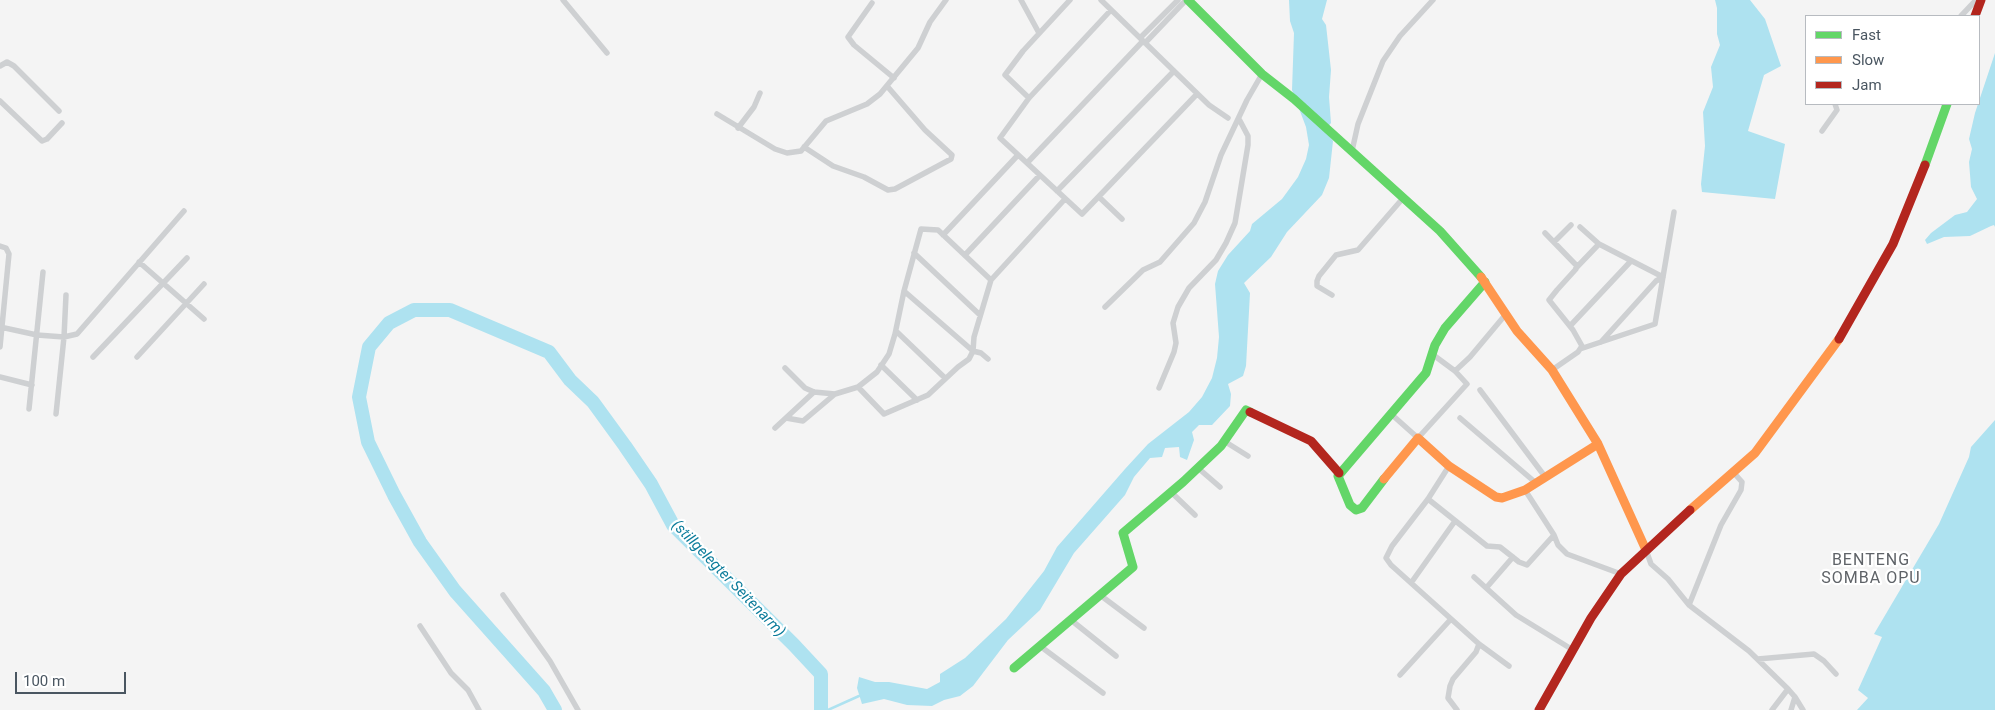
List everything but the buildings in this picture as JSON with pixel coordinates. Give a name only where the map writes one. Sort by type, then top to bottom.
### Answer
[{"type":"street","points":[[563,0],[607,53]]},
{"type":"street","points":[[717,114],[781,152],[796,153],[804,147],[826,121],[867,104],[887,86],[918,48],[930,22],[946,0]]},
{"type":"street","points":[[1021,0],[1040,33]]},
{"type":"street","points":[[1025,6],[1030,0]]},
{"type":"street","points":[[1030,98],[1005,75],[1023,51],[1070,0]]},
{"type":"street","points":[[1100,0],[1197,94],[1228,118]]},
{"type":"street","points":[[1027,163],[1143,41],[1178,0]]},
{"type":"street","points":[[1143,41],[1187,0],[1262,74],[1294,98],[1440,231],[1485,282],[1517,331],[1552,370],[1598,444],[1651,564],[1668,579],[1689,605],[1758,659],[1788,688],[1803,710]]},
{"type":"street","points":[[1352,151],[1358,124],[1383,61],[1400,36],[1433,0]]},
{"type":"street","points":[[1962,15],[1976,0]]},
{"type":"street","points":[[1975,15],[1981,0]]},
{"type":"street","points":[[872,3],[848,37],[854,45],[894,78]]},
{"type":"street","points":[[1111,10],[1030,98],[1000,138],[1082,214],[1197,94]]},
{"type":"street","points":[[0,66],[7,62],[14,66],[58,111]]},
{"type":"street","points":[[1057,191],[1174,71]]},
{"type":"street","points":[[1105,307],[1144,270],[1160,262],[1194,223],[1205,202],[1221,155],[1251,92],[1262,74]]},
{"type":"street","points":[[804,147],[833,166],[864,177],[888,190],[895,189],[951,158],[952,154],[925,130],[887,86]]},
{"type":"street","points":[[738,128],[754,107],[760,93]]},
{"type":"street","points":[[0,101],[42,141],[47,140],[62,124]]},
{"type":"street","points":[[1822,131],[1836,112],[1836,105]]},
{"type":"street","points":[[1539,710],[1591,618],[1621,574],[1755,453],[1824,362],[1893,244],[1914,196],[1947,105]]},
{"type":"street","points":[[1159,388],[1174,352],[1176,343],[1173,323],[1178,307],[1190,288],[1216,260],[1226,243],[1234,223],[1248,145],[1248,136],[1239,119]]},
{"type":"street","points":[[943,234],[1018,155]]},
{"type":"street","points":[[965,255],[1040,175]]},
{"type":"street","points":[[1098,197],[1122,219]]},
{"type":"street","points":[[1332,295],[1317,286],[1319,276],[1336,256],[1358,250],[1404,197]]},
{"type":"street","points":[[858,387],[884,414],[928,395],[945,378],[969,359],[973,351],[974,337],[991,280],[1065,199]]},
{"type":"street","points":[[2,327],[37,335],[64,337],[78,334],[184,211]]},
{"type":"street","points":[[1552,370],[1580,349],[1655,324],[1674,212]]},
{"type":"street","points":[[1554,242],[1571,225]]},
{"type":"street","points":[[1580,227],[1598,244],[1663,277]]},
{"type":"street","points":[[785,368],[804,388],[814,392],[835,394],[858,387],[876,372],[889,354],[921,229],[938,230],[991,280]]},
{"type":"street","points":[[1545,234],[1575,263],[1576,268]]},
{"type":"street","points":[[1580,349],[1582,345],[1550,299],[1598,244]]},
{"type":"street","points":[[0,246],[6,248],[9,254],[0,347]]},
{"type":"street","points":[[914,253],[980,315]]},
{"type":"street","points":[[93,357],[187,258]]},
{"type":"street","points":[[1570,326],[1630,260]]},
{"type":"street","points":[[139,262],[204,318]]},
{"type":"street","points":[[29,409],[43,272]]},
{"type":"street","points":[[1600,343],[1656,281],[1663,277]]},
{"type":"street","points":[[1339,473],[1426,373],[1432,354],[1445,328],[1485,282]]},
{"type":"street","points":[[137,357],[204,284]]},
{"type":"street","points":[[904,291],[973,351],[981,353],[988,360]]},
{"type":"street","points":[[56,414],[64,337],[66,295]]},
{"type":"street","points":[[1455,371],[1470,357],[1506,314]]},
{"type":"street","points":[[896,331],[945,378]]},
{"type":"street","points":[[1014,668],[1132,567],[1123,533],[1198,468],[1224,441],[1246,410],[1312,441],[1339,473],[1338,476],[1350,505],[1356,510],[1361,509],[1393,466],[1467,384],[1455,371],[1432,354]]},
{"type":"street","points":[[881,365],[917,400]]},
{"type":"street","points":[[0,377],[32,385]]},
{"type":"street","points":[[1480,390],[1546,478]]},
{"type":"street","points":[[775,428],[814,392]]},
{"type":"street","points":[[786,418],[803,421],[835,394]]},
{"type":"street","points":[[1390,413],[1439,455],[1449,466],[1496,497],[1506,497],[1525,490],[1598,444]]},
{"type":"street","points":[[1460,418],[1536,483]]},
{"type":"street","points":[[1224,441],[1248,456]]},
{"type":"street","points":[[1449,466],[1428,500],[1386,555],[1386,558],[1391,565],[1479,644],[1509,666]]},
{"type":"street","points":[[1198,468],[1220,487]]},
{"type":"street","points":[[1689,605],[1721,525],[1741,490],[1742,482],[1734,473]]},
{"type":"street","points":[[1525,490],[1554,535],[1558,545],[1567,554],[1621,574]]},
{"type":"street","points":[[1171,492],[1195,515]]},
{"type":"street","points":[[1428,500],[1487,546],[1500,547],[1522,564],[1527,565],[1554,535]]},
{"type":"street","points":[[1411,583],[1456,522]]},
{"type":"street","points":[[1487,587],[1513,557]]},
{"type":"street","points":[[1474,577],[1516,614],[1573,650]]},
{"type":"street","points":[[503,595],[550,660],[578,710]]},
{"type":"street","points":[[1100,595],[1144,628]]},
{"type":"street","points":[[1400,675],[1451,619]]},
{"type":"street","points":[[1070,620],[1116,656]]},
{"type":"street","points":[[420,626],[452,672],[468,690],[479,710]]},
{"type":"street","points":[[1457,710],[1448,698],[1450,686],[1453,679],[1476,652],[1479,644]]},
{"type":"street","points":[[1040,646],[1103,693]]},
{"type":"street","points":[[1758,659],[1814,654],[1824,660],[1836,674]]},
{"type":"street","points":[[1772,710],[1788,688]]},
{"type":"street","points":[[1791,710],[1795,697]]},
{"type":"water","points":[[1289,0],[1327,0],[1322,19],[1326,25],[1331,70],[1329,97],[1331,123],[1325,130],[1333,141],[1329,178],[1322,195],[1287,232],[1271,257],[1244,283],[1250,293],[1246,366],[1243,376],[1228,384],[1231,394],[1230,406],[1212,425],[1199,425],[1192,432],[1194,440],[1187,460],[1180,457],[1179,447],[1165,448],[1162,457],[1150,458],[1134,477],[1125,495],[1074,553],[1040,610],[1008,640],[973,686],[960,696],[944,700],[932,706],[907,705],[884,699],[862,704],[857,688],[859,677],[875,682],[889,682],[927,689],[940,682],[940,674],[965,658],[1006,619],[1044,571],[1057,547],[1125,469],[1148,444],[1189,412],[1202,397],[1212,378],[1217,358],[1219,337],[1215,284],[1218,271],[1228,255],[1250,231],[1252,224],[1282,199],[1298,177],[1306,159],[1309,145],[1306,127],[1292,90],[1294,33],[1290,21]]},
{"type":"water","points":[[1715,0],[1750,0],[1765,19],[1781,66],[1764,75],[1748,131],[1785,144],[1775,199],[1702,192],[1701,184],[1705,146],[1703,112],[1713,87],[1711,67],[1720,45],[1717,34],[1717,8]]},
{"type":"water","points":[[1995,53],[1995,227],[1994,225],[1991,226],[1970,236],[1944,237],[1927,244],[1925,240],[1931,233],[1955,215],[1967,212],[1977,199],[1971,187],[1969,162],[1972,149],[1969,139],[1975,113],[1978,105],[1980,105],[1980,98]]},
{"type":"water","points":[[1995,420],[1995,710],[1857,710],[1868,698],[1858,690],[1882,637],[1874,634],[1939,524],[1969,457],[1971,447]]},
{"type":"waterway","name":"(stillgelegter Seitenarm)","points":[[555,710],[544,691],[455,591],[420,542],[368,442],[359,397],[369,347],[389,323],[414,310],[450,310],[549,352],[570,380],[593,402],[625,446],[651,484],[673,525],[821,674],[821,710]]},
{"type":"waterway","points":[[828,710],[859,696]]},
{"type":"traffic: fast","points":[[1188,0],[1262,74],[1294,99],[1440,231],[1481,277]]},
{"type":"traffic: fast","points":[[1925,165],[1947,105]]},
{"type":"traffic: fast","points":[[1384,479],[1362,508],[1356,510],[1350,505],[1338,476],[1426,373],[1435,345],[1445,328],[1485,282]]},
{"type":"traffic: fast","points":[[1014,668],[1133,567],[1123,533],[1183,482],[1221,446],[1246,410],[1250,412]]},
{"type":"traffic: slow","points":[[1481,277],[1517,331],[1552,370],[1598,444],[1646,550]]},
{"type":"traffic: slow","points":[[1690,510],[1755,453],[1839,339]]},
{"type":"traffic: slow","points":[[1384,479],[1418,438],[1449,466],[1496,497],[1502,498],[1525,490],[1598,444]]},
{"type":"traffic: jam","points":[[1975,15],[1981,0]]},
{"type":"traffic: jam","points":[[1839,339],[1893,244],[1925,165]]},
{"type":"traffic: jam","points":[[1250,412],[1311,441],[1339,473]]},
{"type":"traffic: jam","points":[[1539,710],[1591,618],[1621,574],[1690,510]]},
{"type":"district","name":"BENTENG SOMBA OPU","points":[[1871,570]]}]
